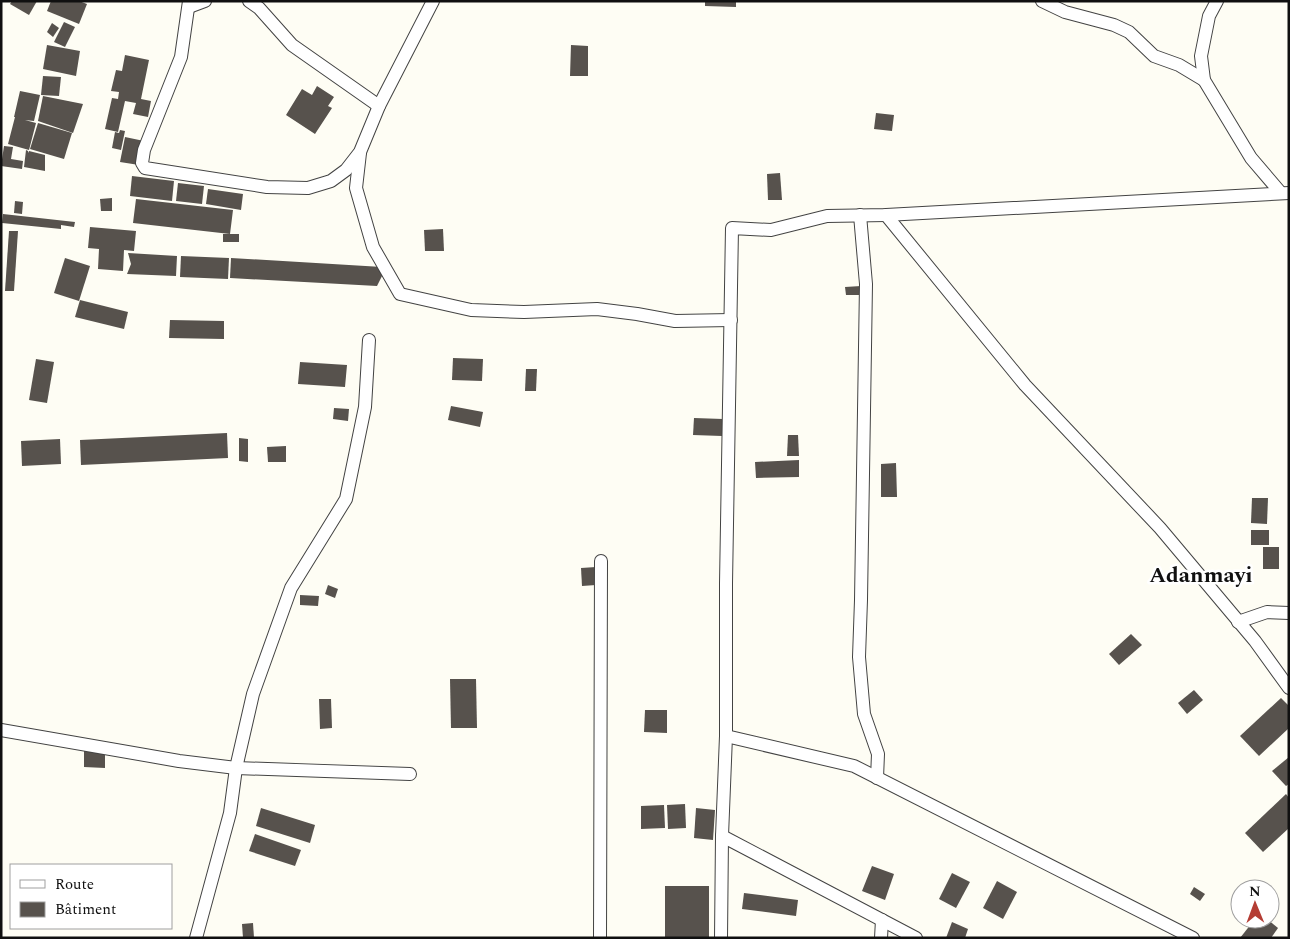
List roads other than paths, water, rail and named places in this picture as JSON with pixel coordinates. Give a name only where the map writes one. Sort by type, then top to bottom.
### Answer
[{"type":"street","points":[[205,1],[189,4],[181,57],[144,150],[142,163],[144,168],[267,187],[308,188],[331,181],[346,170],[360,152],[379,106],[432,1]]},
{"type":"street","points":[[248,1],[259,8],[292,45],[379,106]]},
{"type":"street","points":[[1042,1],[1065,12],[1114,25],[1129,32],[1154,56],[1179,65],[1204,80]]},
{"type":"street","points":[[1217,1],[1209,16],[1201,56],[1204,80],[1251,158],[1284,193]]},
{"type":"street","points":[[360,152],[356,188],[374,247],[400,294],[471,310],[524,312],[597,309],[675,321],[731,320]]},
{"type":"street","points":[[720,938],[726,736],[726,582],[732,228],[771,230],[827,216],[886,215],[1284,193]]},
{"type":"street","points":[[860,215],[866,284],[861,600],[858,657],[864,714],[878,754],[877,778]]},
{"type":"street","points":[[886,215],[1025,385],[1160,528],[1255,641],[1289,688]]},
{"type":"street","points":[[196,938],[230,812],[236,768],[253,694],[291,588],[346,499],[365,407],[369,340]]},
{"type":"street","points":[[600,938],[601,560]]},
{"type":"street","points":[[1238,622],[1267,612],[1289,613]]},
{"type":"street","points":[[1,730],[179,761],[236,768],[410,774]]},
{"type":"street","points":[[726,736],[854,766],[1193,938]]},
{"type":"street","points":[[722,836],[916,938]]},
{"type":"street","points":[[881,938],[882,920]]},
{"type":"district","name":"Adanmayi","points":[[1201,575]]}]
